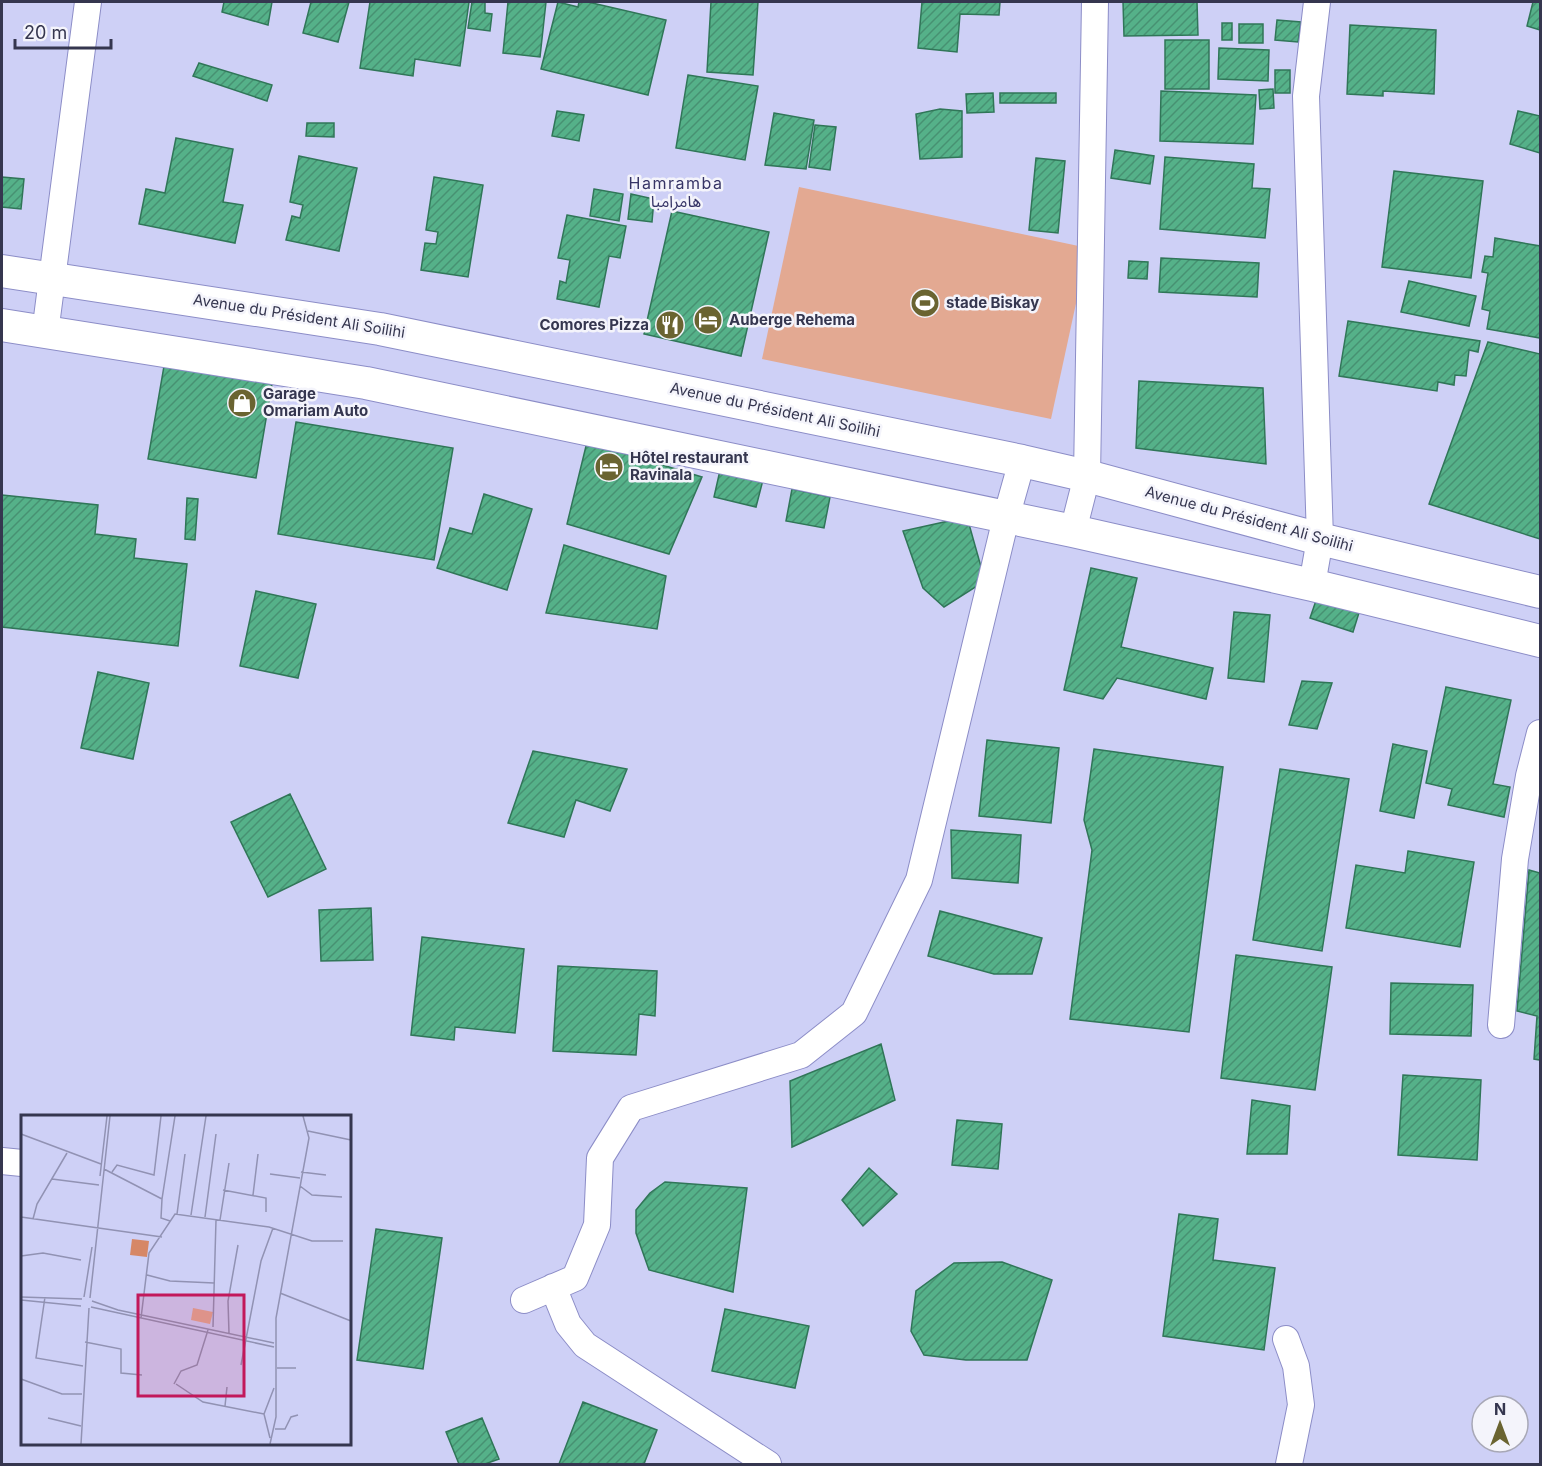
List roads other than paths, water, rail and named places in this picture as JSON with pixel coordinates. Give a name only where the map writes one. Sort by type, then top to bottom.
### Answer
[{"type":"street","points":[[45,333],[88,2]]},
{"type":"street","points":[[1073,531],[1087,476],[1095,2]]},
{"type":"street","points":[[1312,585],[1320,539],[1306,96],[1317,2]]},
{"type":"street","name":"Avenue du Président Ali Soilihi","points":[[2,271],[380,329],[1022,461],[1087,476],[1320,539],[1540,592]]},
{"type":"street","points":[[2,325],[366,382],[1073,531],[1312,585],[1540,641]]},
{"type":"street","points":[[524,1300],[575,1278],[597,1225],[600,1158],[631,1108],[801,1055],[854,1013],[919,880],[1006,518],[1022,461]]},
{"type":"street","points":[[1501,1024],[1515,859],[1529,776],[1540,734]]},
{"type":"street","points":[[2,1161],[21,1164]]},
{"type":"street","points":[[554,1287],[568,1324],[585,1345],[768,1464]]},
{"type":"street","points":[[1286,1340],[1296,1366],[1301,1405],[1289,1464]]},
{"type":"place","name":"stade Biskay","points":[[925,303]]},
{"type":"place","name":"Auberge Rehema","points":[[708,320]]},
{"type":"place","name":"Comores Pizza","points":[[670,325]]},
{"type":"place","name":"Garage Omariam Auto","points":[[242,403]]},
{"type":"place","name":"Hôtel restaurant Ravinala","points":[[609,467]]},
{"type":"district","name":"Hamramba هامرامبا","points":[[676,192]]}]
